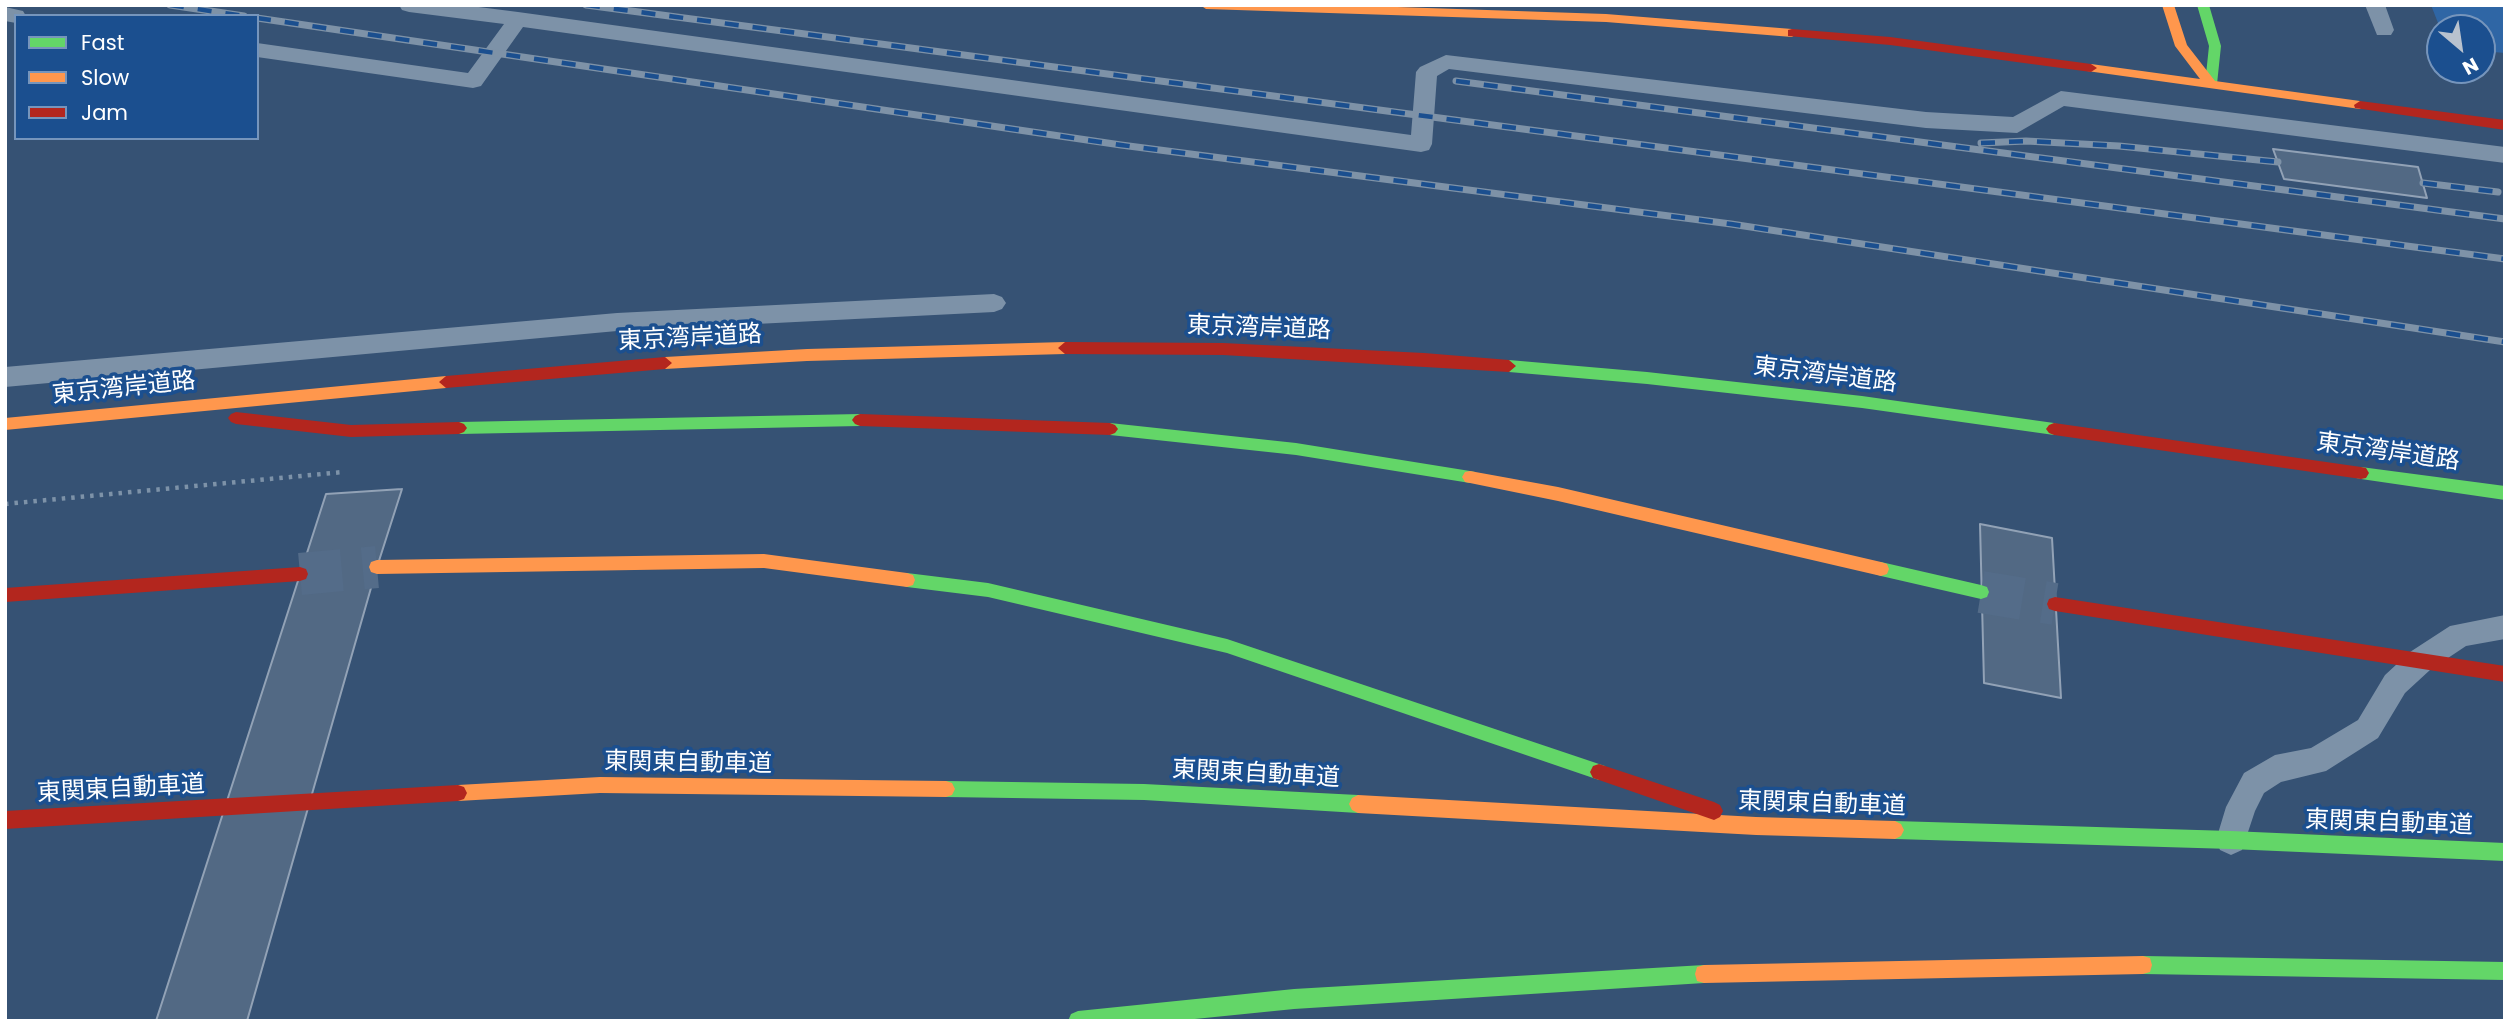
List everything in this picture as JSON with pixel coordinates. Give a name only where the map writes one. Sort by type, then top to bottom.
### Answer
[{"type":"main road","points":[[1206,5],[1606,18],[1890,41],[2505,125]]},
{"type":"main road","points":[[2168,5],[2181,46],[2211,84]]},
{"type":"main road","points":[[2203,5],[2215,46],[2211,84]]},
{"type":"main road","name":"東京湾岸道路","points":[[5,424],[587,368],[807,355],[1013,348],[1223,349],[1424,359],[1647,378],[1808,396],[2073,430],[2505,493]]},
{"type":"main road","points":[[154,408],[351,430],[844,419],[1127,430],[1296,449],[1429,469],[1558,494],[1982,592]]},
{"type":"main road","points":[[377,566],[764,561],[988,590],[1227,646],[1756,826]]},
{"type":"main road","points":[[5,595],[300,574]]},
{"type":"main road","points":[[2055,604],[2505,674]]},
{"type":"main road","name":"東関東自動車道","points":[[5,820],[600,785],[1144,792],[1756,826],[2231,840],[2505,852]]},
{"type":"main road","points":[[1078,1021],[1294,999],[1670,975],[2095,964],[2505,971]]},
{"type":"lane","points":[[409,5],[1421,144],[1427,72],[1447,62],[1952,121],[2017,125],[2061,98],[2505,155]]},
{"type":"lane","points":[[2375,5],[2384,30]]},
{"type":"lane","points":[[259,50],[473,80],[519,19]]},
{"type":"lane","points":[[5,377],[617,322],[993,303]]},
{"type":"lane","points":[[2231,840],[2241,807],[2254,783],[2275,769],[2316,761],[2368,729],[2395,684],[2420,661],[2460,635],[2505,627]]},
{"type":"path","points":[[5,504],[348,472]]},
{"type":"shaded area","points":[[2431,5],[2505,5],[2505,53],[2496,52],[2496,14],[2435,14]]},
{"type":"building","points":[[2273,149],[2418,167],[2427,198],[2284,179]]},
{"type":"building","points":[[402,489],[377,567],[247,1021],[156,1021],[326,494]]},
{"type":"building","points":[[1980,524],[2052,538],[2061,698],[1984,683]]},
{"type":"tunnel","points":[[300,574],[377,567]]},
{"type":"tunnel","points":[[1981,592],[2055,604]]},
{"type":"railway","points":[[170,5],[231,14]]},
{"type":"railway","points":[[586,5],[2505,259]]},
{"type":"railway","points":[[259,18],[1121,145],[1731,224],[2505,342]]},
{"type":"railway","points":[[1456,81],[2505,219]]},
{"type":"railway","points":[[1981,143],[2026,141],[2119,146],[2278,162]]},
{"type":"railway","points":[[2423,183],[2498,192]]},
{"type":"traffic: fast","points":[[2203,5],[2215,46],[2211,84]]},
{"type":"traffic: fast","points":[[1509,366],[1862,402],[2054,429]]},
{"type":"traffic: fast","points":[[459,428],[860,420]]},
{"type":"traffic: fast","points":[[1110,429],[1296,449],[1470,477]]},
{"type":"traffic: fast","points":[[2361,473],[2505,493]]},
{"type":"traffic: fast","points":[[1881,569],[1981,592]]},
{"type":"traffic: fast","points":[[907,580],[988,590],[1227,646],[1599,772]]},
{"type":"traffic: fast","points":[[946,789],[1144,792],[1358,804]]},
{"type":"traffic: fast","points":[[1895,830],[2231,840],[2505,852]]},
{"type":"traffic: fast","points":[[2143,965],[2505,971]]},
{"type":"traffic: fast","points":[[1078,1021],[1294,999],[1704,974]]},
{"type":"traffic: slow","points":[[1206,5],[1606,18],[1792,33]]},
{"type":"traffic: slow","points":[[2168,5],[2181,46],[2211,84]]},
{"type":"traffic: slow","points":[[2091,68],[2360,105]]},
{"type":"traffic: slow","points":[[665,363],[807,355],[1065,348]]},
{"type":"traffic: slow","points":[[5,424],[446,382]]},
{"type":"traffic: slow","points":[[1470,477],[1558,494],[1881,569]]},
{"type":"traffic: slow","points":[[377,567],[764,561],[907,580]]},
{"type":"traffic: slow","points":[[458,793],[600,785],[946,789]]},
{"type":"traffic: slow","points":[[1358,804],[1756,826],[1895,830]]},
{"type":"traffic: slow","points":[[1704,974],[2143,965]]},
{"type":"traffic: jam","points":[[1792,33],[1890,41],[2091,68]]},
{"type":"traffic: jam","points":[[2360,105],[2505,125]]},
{"type":"traffic: jam","points":[[1065,348],[1223,349],[1509,366]]},
{"type":"traffic: jam","points":[[446,382],[665,363]]},
{"type":"traffic: jam","points":[[236,418],[351,431],[459,428]]},
{"type":"traffic: jam","points":[[860,420],[1110,429]]},
{"type":"traffic: jam","points":[[2054,429],[2361,473]]},
{"type":"traffic: jam","points":[[5,595],[300,574]]},
{"type":"traffic: jam","points":[[2055,604],[2505,674]]},
{"type":"traffic: jam","points":[[1599,772],[1714,811]]},
{"type":"traffic: jam","points":[[5,820],[458,793]]}]
